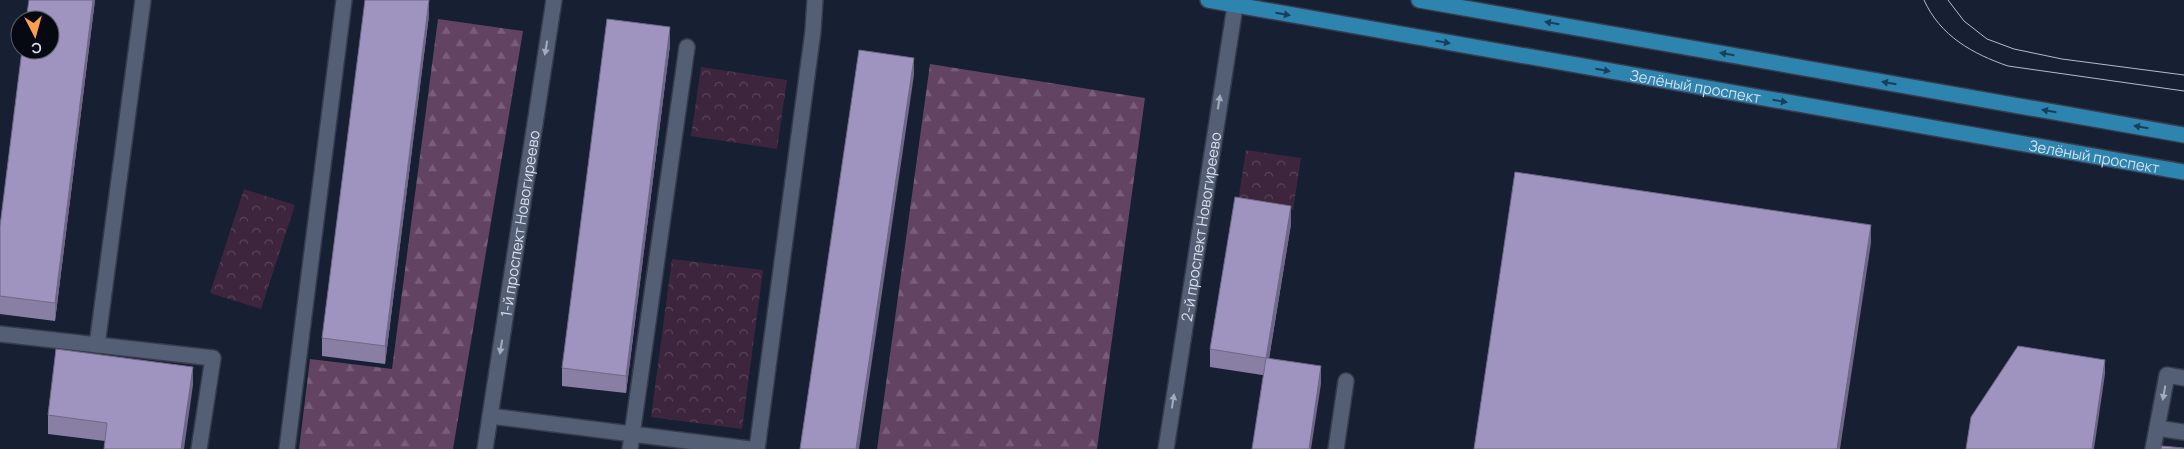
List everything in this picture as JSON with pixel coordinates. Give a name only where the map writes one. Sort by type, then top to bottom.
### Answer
[{"type":"main road","name":"Зелёный проспект","points":[[1208,0],[1235,3],[2184,172]]},
{"type":"main road","points":[[1419,0],[2184,134]]},
{"type":"street","points":[[97,345],[143,0]]},
{"type":"street","points":[[288,449],[344,0]]},
{"type":"street","name":"1-й проспект Новогиреево","points":[[485,449],[554,0]]},
{"type":"street","points":[[758,449],[813,31],[815,0]]},
{"type":"street","name":"2-й проспект Новогиреево","points":[[1166,449],[1235,3]]},
{"type":"street","points":[[631,442],[687,47]]},
{"type":"street","points":[[0,334],[213,358],[199,449]]},
{"type":"street","points":[[2153,449],[2167,375],[2184,378]]},
{"type":"street","points":[[1336,449],[1346,381]]},
{"type":"street","points":[[490,416],[631,442],[750,449]]},
{"type":"street","points":[[2157,428],[2184,432]]},
{"type":"green space","points":[[438,19],[523,31],[453,449],[299,449],[310,359],[392,369]]},
{"type":"green space","points":[[930,64],[1145,98],[1097,449],[877,449]]},
{"type":"green space","points":[[701,67],[787,80],[777,149],[691,136]]},
{"type":"green space","points":[[1246,150],[1301,158],[1293,210],[1238,202]]},
{"type":"green space","points":[[244,189],[295,205],[261,309],[210,293]]},
{"type":"green space","points":[[672,259],[763,270],[742,429],[651,417]]},
{"type":"building","points":[[29,0],[93,0],[55,303],[0,296],[0,226],[21,60],[60,60],[60,10],[28,10]]},
{"type":"building","points":[[365,0],[429,0],[385,346],[322,338]]},
{"type":"building","points":[[607,19],[670,27],[626,376],[562,368]]},
{"type":"building","points":[[859,50],[914,58],[856,449],[800,449]]},
{"type":"building","points":[[1515,172],[1871,225],[1837,449],[1474,449]]},
{"type":"building","points":[[1235,197],[1291,206],[1266,358],[1210,349]]},
{"type":"building","points":[[2018,346],[2105,360],[2092,449],[1966,449],[1971,417]]},
{"type":"building","points":[[56,349],[193,367],[181,449],[104,449],[107,423],[48,415]]},
{"type":"building","points":[[1266,358],[1321,366],[1309,449],[1252,449]]},
{"type":"building","points":[[2162,446],[2184,448],[2184,449],[2161,449]]},
{"type":"tram line","points":[[1924,0],[1931,13],[1948,34],[1982,56],[2008,66],[2184,91]]},
{"type":"tram line","points":[[1948,0],[1964,21],[1987,39],[2014,49],[2062,59],[2184,75]]}]
